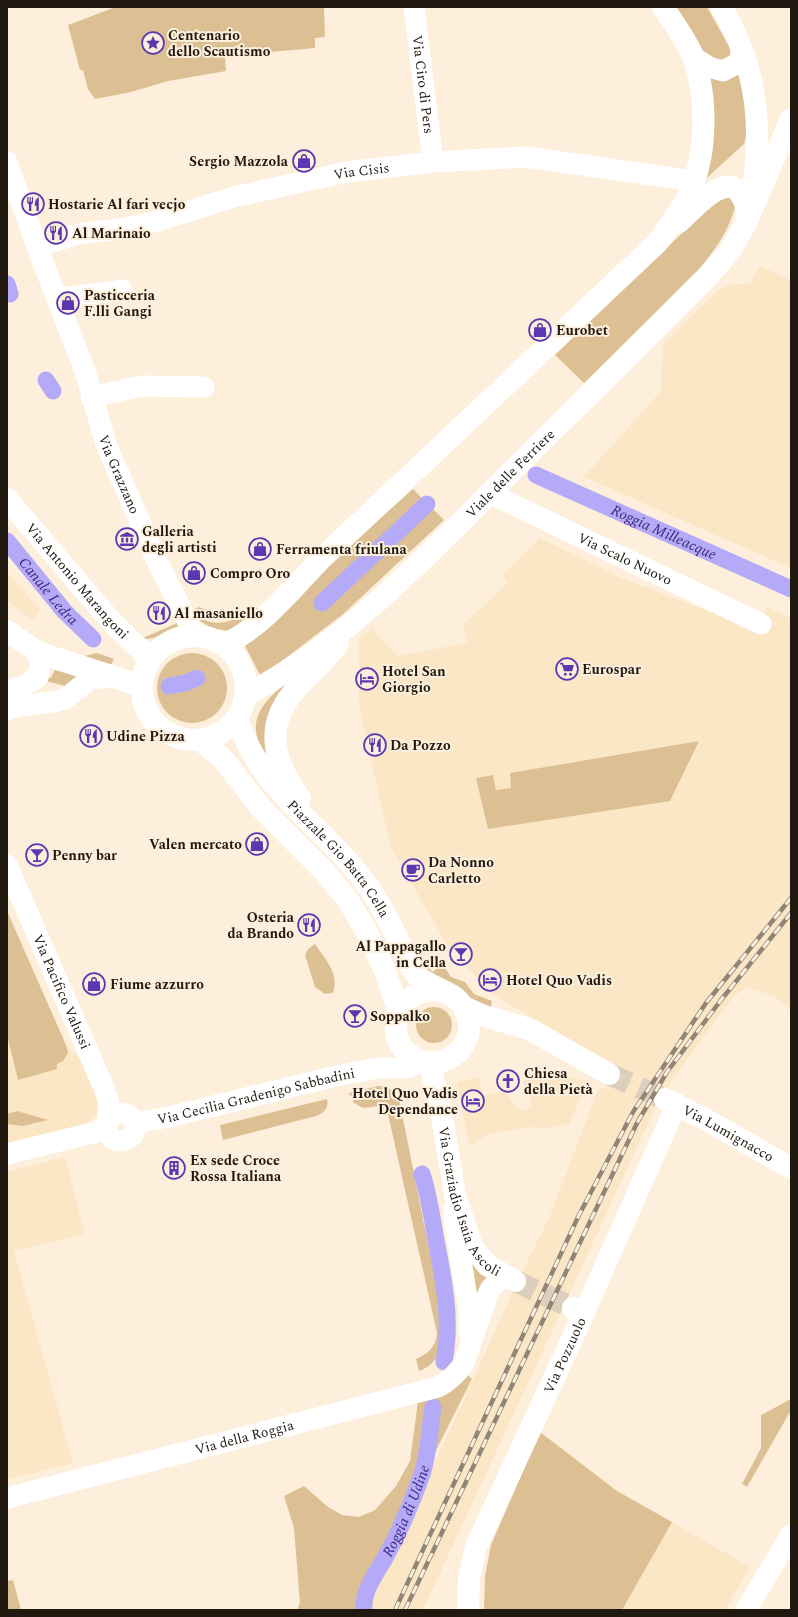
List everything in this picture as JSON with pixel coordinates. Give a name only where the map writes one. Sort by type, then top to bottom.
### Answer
[{"type":"main road","points":[[658,242],[675,219],[694,181],[701,147],[702,113],[700,86],[692,56],[663,7]]},
{"type":"main road","name":"Viale delle Ferriere","points":[[721,7],[734,28],[743,55],[755,102],[758,145],[753,190],[746,223]]},
{"type":"main road","name":"Viale delle Ferriere","points":[[246,695],[272,681],[346,626],[383,596],[490,494],[709,275],[730,251],[746,223],[791,119]]},
{"type":"main road","points":[[224,645],[238,638],[250,629],[658,242],[716,189],[724,186],[734,187],[742,196],[747,208],[746,223]]},
{"type":"main road","name":"Via Antonio Marangoni","points":[[7,499],[110,620],[150,659]]},
{"type":"main road","points":[[334,847],[297,794],[284,772],[276,751],[275,733],[280,710],[289,697],[328,656],[341,637],[346,626]]},
{"type":"main road","points":[[7,631],[35,650],[66,663],[142,686]]},
{"type":"main road","points":[[184,636],[210,638],[224,645],[233,652],[244,672],[246,695],[237,718],[225,731],[208,739],[180,739],[170,735],[155,723],[145,706],[142,686],[143,677],[150,659],[165,644],[184,636]]},
{"type":"main road","name":"Piazzale Gio Batta Cella","points":[[237,718],[248,748],[260,767],[290,802],[356,871],[377,901],[415,974],[456,998],[464,1007],[481,1015],[529,1029],[609,1074]]},
{"type":"main road","name":"Piazzale Gio Batta Cella","points":[[200,740],[223,759],[261,808],[325,872],[345,897],[367,932],[386,971],[399,1013],[396,1023],[400,1043]]},
{"type":"main road","points":[[399,1013],[406,1001],[418,993],[432,989],[446,992]]},
{"type":"main road","points":[[400,1043],[409,1054],[427,1062],[449,1058],[464,1045],[469,1026],[464,1007]]},
{"type":"main road","name":"Via Graziadio Isaia Ascoli","points":[[427,1062],[455,1195],[472,1246],[487,1265],[510,1279]]},
{"type":"main road","name":"Via Lumignacco","points":[[671,1102],[791,1168]]},
{"type":"main road","name":"Via Pozzuolo","points":[[468,1610],[472,1563],[481,1535],[579,1311]]},
{"type":"street","name":"Via Ciro di Pers","points":[[414,7],[433,162]]},
{"type":"street","points":[[692,56],[709,67],[724,71],[738,63],[743,55]]},
{"type":"street","name":"Via Cisis","points":[[37,247],[78,234],[119,230],[154,222],[234,197],[332,176],[433,162],[526,157],[694,181]]},
{"type":"street","name":"Via Grazzano","points":[[7,162],[37,247],[85,371],[91,397],[106,444],[156,559],[195,636]]},
{"type":"street","points":[[57,299],[122,290]]},
{"type":"street","points":[[91,397],[142,386],[204,387]]},
{"type":"street","name":"Via Scalo Nuovo","points":[[490,494],[761,624]]},
{"type":"street","points":[[7,692],[25,685],[38,677],[40,664],[35,650]]},
{"type":"street","points":[[7,710],[19,706],[65,699],[90,679],[112,677]]},
{"type":"street","name":"Via Pacifico Valussi","points":[[7,865],[104,1088],[108,1100],[108,1123]]},
{"type":"street","points":[[377,1068],[400,1043]]},
{"type":"street","name":"Via Cecilia Gradenigo Sabbadini","points":[[7,1154],[96,1132],[108,1123],[111,1116],[120,1113],[129,1115],[135,1123],[169,1117],[332,1077],[377,1068],[399,1070],[427,1062]]},
{"type":"street","name":"Via Pozzuolo","points":[[579,1311],[671,1102]]},
{"type":"street","name":"Via della Roggia","points":[[455,1195],[454,1217],[469,1310],[467,1354]]},
{"type":"street","name":"Via della Roggia","points":[[7,1498],[431,1389],[454,1376],[464,1363],[491,1288],[510,1279]]},
{"type":"street","points":[[746,1610],[791,1535]]},
{"type":"shaded area","points":[[116,7],[324,7],[325,37],[315,38],[315,48],[225,56],[226,71],[168,81],[131,92],[95,99],[88,89],[83,70],[80,70],[68,25]]},
{"type":"shaded area","points":[[674,7],[707,7],[730,48],[730,56],[725,61],[704,56]]},
{"type":"shaded area","points":[[707,72],[732,75],[743,74],[747,133],[744,144],[700,184]]},
{"type":"shaded area","points":[[723,194],[736,202],[734,212],[727,229],[711,254],[699,269],[584,383],[555,355]]},
{"type":"shaded area","points":[[760,266],[791,280],[791,568],[584,477],[661,391],[663,344],[719,289],[732,284],[750,284]]},
{"type":"shaded area","points":[[413,489],[444,520],[342,615],[261,677],[245,646],[301,589]]},
{"type":"shaded area","points":[[540,538],[619,577],[713,613],[756,633],[767,607],[791,618],[791,1011],[776,997],[748,987],[734,996],[672,1080],[656,1106],[423,1610],[368,1610],[520,1276],[550,1216],[597,1092],[600,1088],[606,1089],[616,1066],[494,995],[450,950],[391,848],[359,706],[359,640],[371,628],[398,656],[467,643],[464,624],[508,583],[502,575]],"holes":[[[698,741],[596,812],[488,829],[493,775],[496,790],[512,788],[510,773]]]},
{"type":"shaded area","points":[[7,572],[40,610],[32,620],[7,601]]},
{"type":"shaded area","points":[[199,607],[208,610],[204,620],[218,623],[245,615],[257,608],[259,610],[236,628],[221,630],[198,620],[189,612]]},
{"type":"shaded area","points":[[177,623],[178,627],[173,628],[157,637],[148,639],[143,638]]},
{"type":"shaded area","points":[[97,653],[114,659],[111,665],[84,656]]},
{"type":"shaded area","points":[[192,653],[205,656],[217,663],[224,675],[227,688],[224,701],[217,713],[205,720],[192,723],[179,720],[167,713],[160,701],[157,688],[160,675],[167,663],[179,656]]},
{"type":"shaded area","points":[[55,670],[83,678],[69,687],[46,681],[51,677]]},
{"type":"shaded area","points":[[294,677],[272,764],[259,743],[256,730],[257,720],[265,703]]},
{"type":"shaded area","points":[[699,741],[670,801],[488,829],[476,778],[493,775],[496,790],[511,788],[510,773]]},
{"type":"shaded area","points":[[7,911],[66,1045],[90,1069],[101,1095],[98,1113],[88,1123],[80,1127],[7,1144]]},
{"type":"shaded area","points":[[7,911],[66,1045],[68,1053],[63,1061],[57,1064],[57,1069],[18,1080],[7,1035]]},
{"type":"shaded area","points":[[315,944],[327,961],[333,973],[335,986],[333,993],[325,994],[315,987],[305,955],[308,949]]},
{"type":"shaded area","points":[[425,962],[432,972],[443,965],[451,977],[465,982],[474,994],[492,1001],[491,1007],[469,998],[458,986],[437,979],[420,965]]},
{"type":"shaded area","points":[[438,1007],[447,1012],[451,1018],[451,1032],[447,1038],[438,1043],[430,1043],[421,1038],[417,1032],[416,1021],[421,1012],[427,1008]]},
{"type":"shaded area","points":[[537,1066],[587,1082],[569,1124],[544,1128],[528,1127],[489,1134],[469,1146],[457,1082],[479,1077],[483,1096],[501,1092],[508,1095],[516,1108],[522,1111],[530,1107],[532,1099],[524,1085],[527,1072]]},
{"type":"shaded area","points":[[378,1086],[390,1089],[399,1099],[438,1293],[442,1326],[440,1349],[436,1358],[429,1366],[419,1371],[416,1359],[431,1349],[435,1342],[437,1333],[386,1105],[363,1108],[354,1103],[349,1093]]},
{"type":"shaded area","points":[[327,1099],[325,1110],[316,1116],[223,1140],[220,1125]]},
{"type":"shaded area","points":[[17,1111],[48,1120],[23,1126],[7,1124],[7,1114]]},
{"type":"shaded area","points":[[65,1157],[85,1234],[14,1251],[73,1463],[7,1479],[7,1172]]},
{"type":"shaded area","points":[[468,1252],[488,1278],[476,1301]]},
{"type":"shaded area","points":[[466,1373],[472,1379],[424,1474],[411,1494],[362,1602],[362,1610],[297,1610],[300,1603],[294,1528],[284,1496],[304,1486],[328,1507],[342,1515],[359,1517],[375,1510],[396,1486],[410,1461],[418,1401]]},
{"type":"shaded area","points":[[791,1399],[791,1410],[747,1487],[742,1484],[761,1448],[761,1415]]},
{"type":"shaded area","points":[[540,1432],[617,1491],[672,1522],[622,1610],[484,1610],[485,1576],[491,1545]]},
{"type":"shaded area","points":[[617,1491],[750,1567],[725,1610],[549,1610]]},
{"type":"shaded area","points":[[13,1580],[21,1610],[7,1610],[7,1581]]},
{"type":"waterway","name":"Roggia di Udine","points":[[7,284],[10,294]]},
{"type":"waterway","name":"Roggia di Udine","points":[[46,380],[53,391]]},
{"type":"waterway","name":"Roggia Milleacque","points":[[536,475],[791,589]]},
{"type":"waterway","name":"Roggia Milleacque","points":[[322,603],[427,504]]},
{"type":"waterway","name":"Canale Ledra","points":[[7,541],[65,612],[93,639]]},
{"type":"waterway","name":"Canale Ledra","points":[[169,686],[185,683],[197,678]]},
{"type":"waterway","name":"Roggia di Udine","points":[[422,1174],[427,1190],[446,1301],[447,1331],[444,1362]]},
{"type":"waterway","name":"Roggia di Udine","points":[[364,1609],[365,1596],[374,1576],[391,1548],[411,1504],[423,1471],[428,1447],[433,1407]]},
{"type":"tunnel","points":[[609,1074],[665,1099]]},
{"type":"tunnel","points":[[515,1281],[573,1308]]},
{"type":"railway","points":[[395,1610],[579,1215],[633,1112],[706,1003],[791,898]]},
{"type":"railway","points":[[405,1610],[637,1123],[667,1072],[721,1000],[791,913]]},
{"type":"place","name":"Centenario dello Scautismo","points":[[153,43]]},
{"type":"place","name":"Sergio Mazzola","points":[[304,161]]},
{"type":"place","name":"Hostarie Al fari vecjo","points":[[33,204]]},
{"type":"place","name":"Al Marinaio","points":[[56,233]]},
{"type":"place","name":"Pasticceria F.lli Gangi","points":[[68,303]]},
{"type":"place","name":"Eurobet","points":[[540,330]]},
{"type":"place","name":"Galleria degli artisti","points":[[127,539]]},
{"type":"place","name":"Ferramenta friulana","points":[[260,549]]},
{"type":"place","name":"Compro Oro","points":[[194,573]]},
{"type":"place","name":"Al masaniello","points":[[159,613]]},
{"type":"place","name":"Eurospar","points":[[567,669]]},
{"type":"place","name":"Hotel San Giorgio","points":[[367,679]]},
{"type":"place","name":"Udine Pizza","points":[[91,736]]},
{"type":"place","name":"Da Pozzo","points":[[375,745]]},
{"type":"place","name":"Valen mercato","points":[[257,844]]},
{"type":"place","name":"Penny bar","points":[[37,855]]},
{"type":"place","name":"Da Nonno Carletto","points":[[413,870]]},
{"type":"place","name":"Osteria da Brando","points":[[309,925]]},
{"type":"place","name":"Al Pappagallo in Cella","points":[[461,954]]},
{"type":"place","name":"Hotel Quo Vadis","points":[[490,980]]},
{"type":"place","name":"Fiume azzurro","points":[[94,984]]},
{"type":"place","name":"Soppalko","points":[[355,1016]]},
{"type":"place","name":"Chiesa della Pietà","points":[[508,1081]]},
{"type":"place","name":"Hotel Quo Vadis Dependance","points":[[473,1101]]},
{"type":"place","name":"Ex sede Croce Rossa Italiana","points":[[174,1168]]}]
